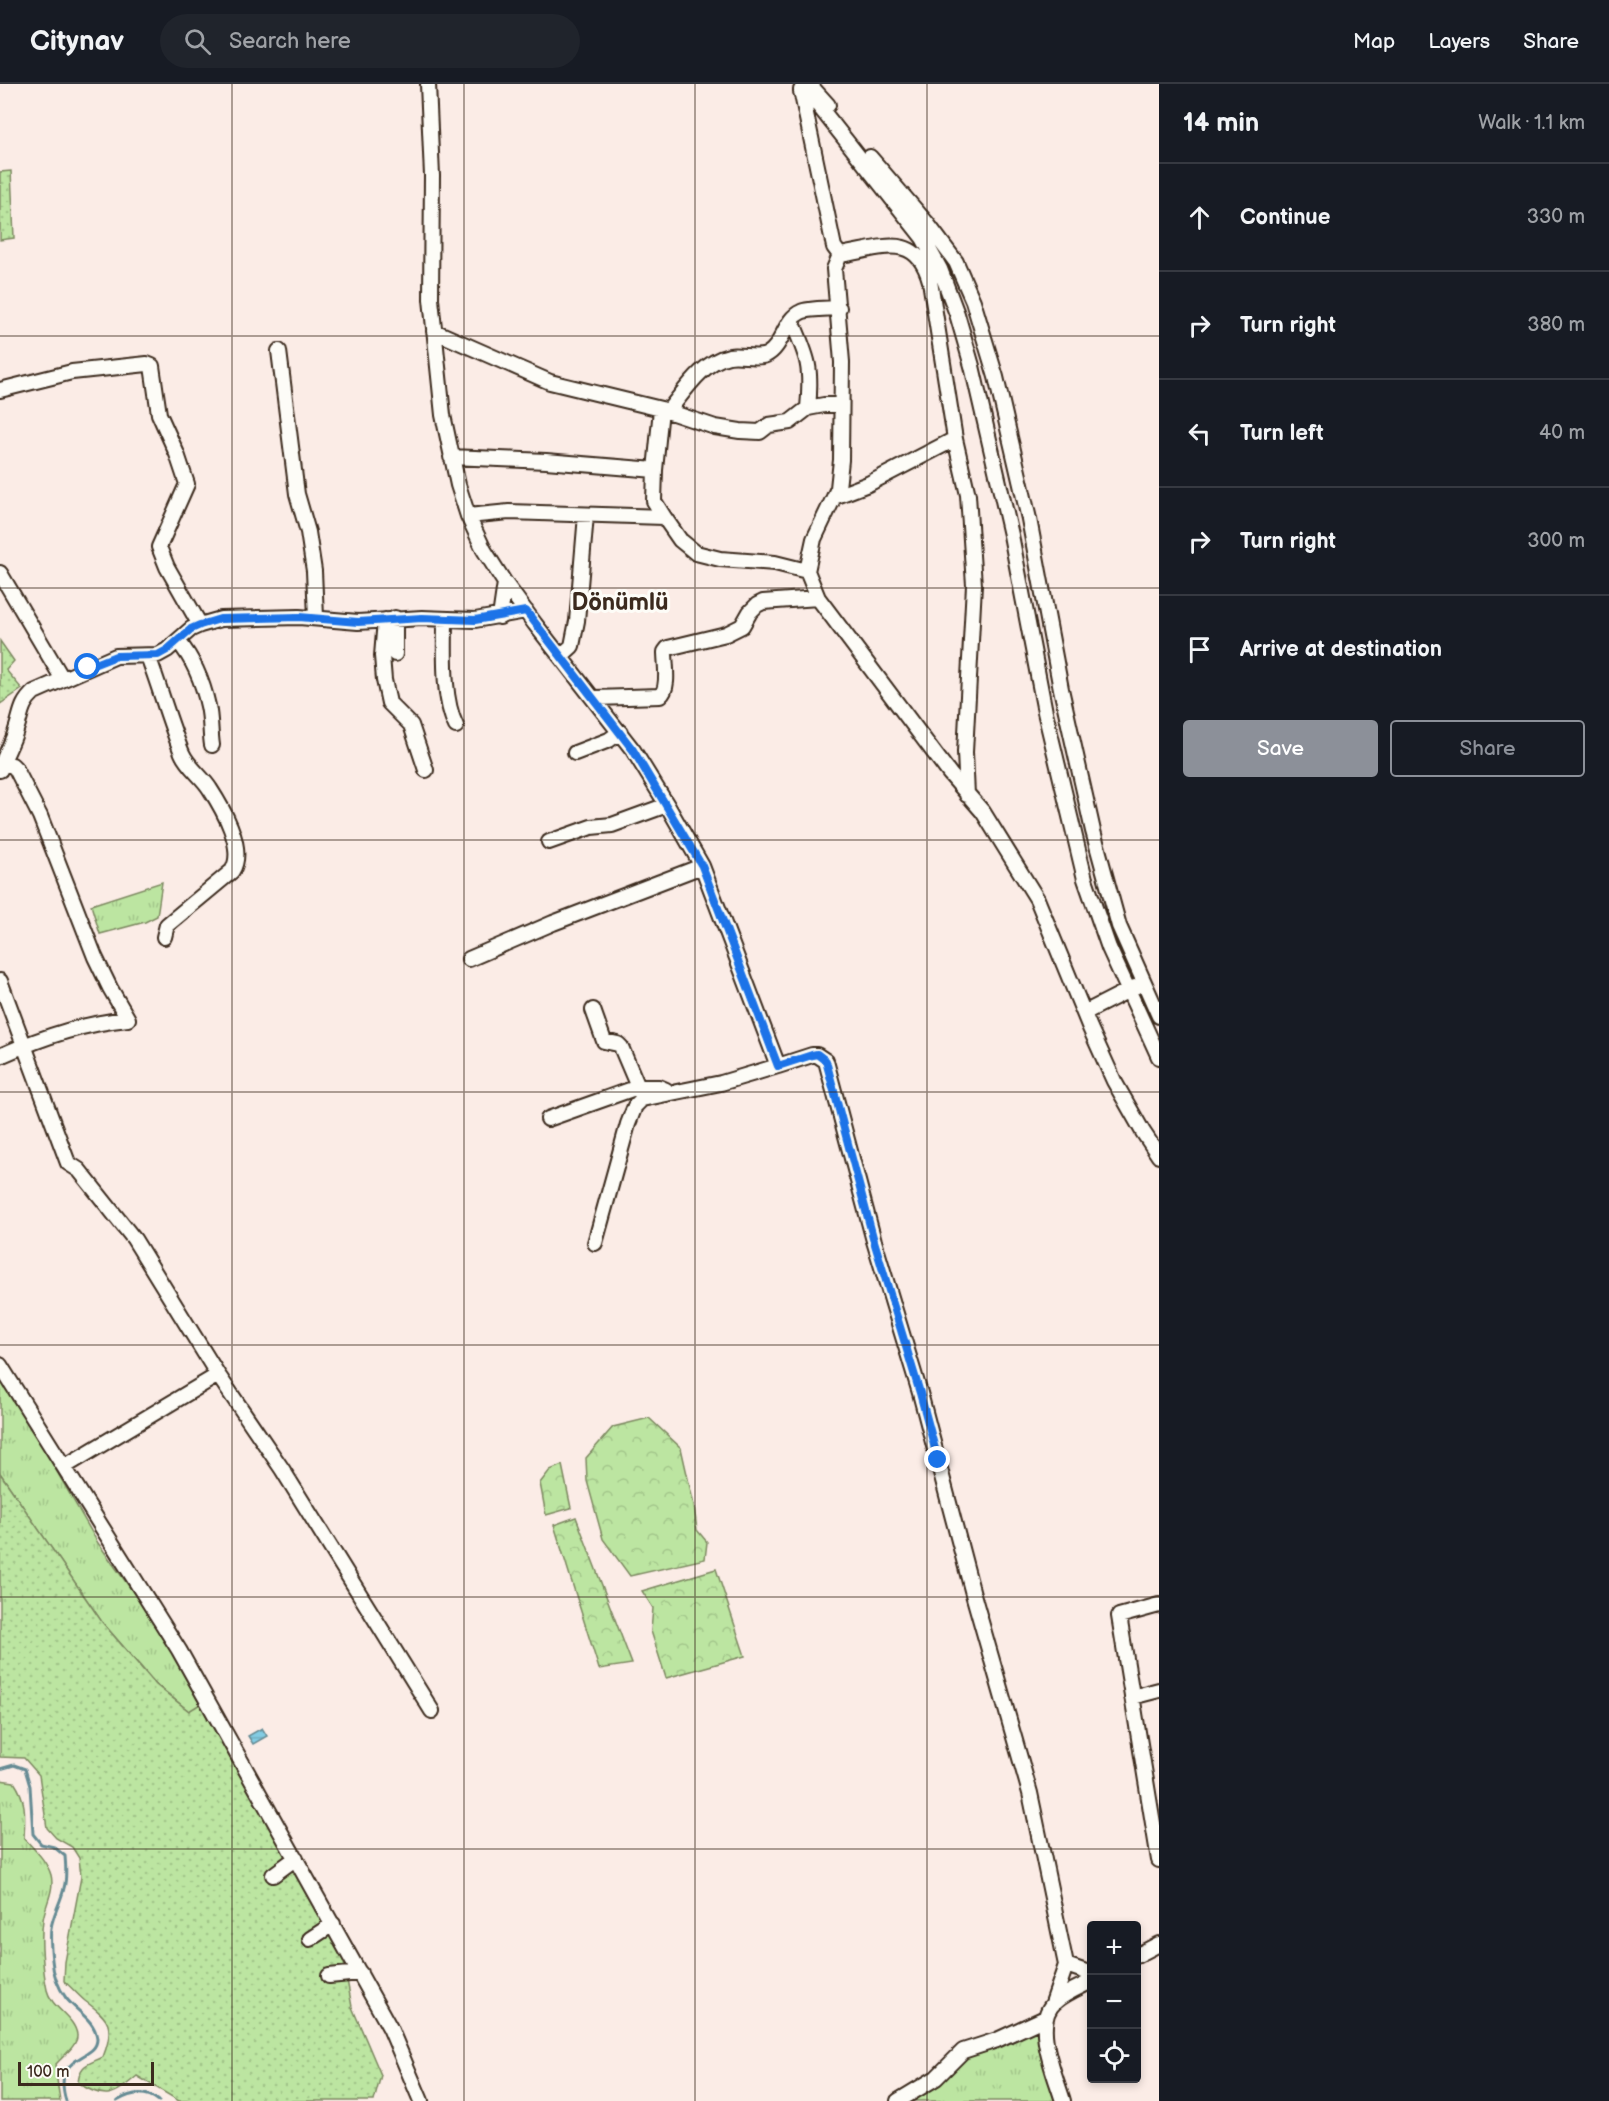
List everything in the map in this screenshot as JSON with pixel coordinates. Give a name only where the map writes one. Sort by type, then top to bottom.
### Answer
[{"type":"street","points":[[428,84],[432,176],[431,299],[443,415],[451,457],[468,516],[484,550],[506,583],[620,732],[667,805],[702,866],[778,1066]]},
{"type":"street","points":[[803,87],[834,247],[840,255]]},
{"type":"street","points":[[803,87],[926,222],[956,262],[973,301],[996,377],[1027,508],[1061,689],[1093,831],[1119,926],[1159,1016]]},
{"type":"street","points":[[803,87],[923,238],[939,269],[957,314],[972,366],[1011,535],[1045,712],[1085,879],[1109,948],[1159,1057]]},
{"type":"street","points":[[840,255],[899,245],[912,250],[926,267],[955,439],[968,495],[974,585],[965,752],[967,795]]},
{"type":"street","points":[[840,255],[834,269],[842,362],[841,460],[838,488],[814,539],[807,571],[818,598],[950,774],[983,812],[1037,899],[1114,1081],[1159,1156]]},
{"type":"street","points":[[807,571],[776,563],[720,559],[696,554],[680,540],[654,501],[655,470],[665,410],[703,370],[716,360],[731,356],[765,356],[801,312],[838,308]]},
{"type":"street","points":[[792,321],[808,360],[811,380],[808,408]]},
{"type":"street","points":[[434,331],[550,382],[665,410],[715,427],[760,432],[769,425],[790,422],[808,408],[841,405]]},
{"type":"street","points":[[279,351],[297,494],[308,532],[314,571],[316,617]]},
{"type":"street","points":[[0,390],[72,372],[112,366],[147,364],[152,366],[159,414],[177,454],[187,484],[159,546],[167,567],[200,625]]},
{"type":"street","points":[[834,497],[868,484],[955,439]]},
{"type":"street","points":[[451,457],[546,461],[655,470]]},
{"type":"street","points":[[468,516],[509,512],[664,518]]},
{"type":"street","points":[[561,656],[572,646],[577,621],[586,515]]},
{"type":"street","points":[[0,573],[62,678]]},
{"type":"street","points":[[500,617],[506,583]]},
{"type":"street","points":[[595,698],[660,696],[666,686],[665,652],[668,648],[726,634],[742,626],[757,604],[763,602],[818,598]]},
{"type":"street","points":[[0,1056],[23,1046],[101,1023],[128,1019],[95,957],[35,806],[16,769],[12,765],[0,766],[17,728],[20,712],[34,692],[116,656],[158,655],[200,625],[220,619],[316,617],[358,622],[390,619],[475,620],[526,611]]},
{"type":"street","points":[[390,619],[395,654]]},
{"type":"street","points":[[390,619],[382,656],[388,703],[411,725],[426,770]]},
{"type":"street","points":[[445,619],[447,678],[452,718],[456,726]]},
{"type":"street","points":[[178,641],[187,652],[199,676],[208,707],[212,745]]},
{"type":"street","points":[[148,656],[183,755],[210,789],[227,821],[237,851],[237,862],[232,871],[167,925],[164,937]]},
{"type":"street","points":[[575,753],[609,740],[620,732]]},
{"type":"street","points":[[549,842],[591,827],[612,825],[667,805]]},
{"type":"street","points":[[470,959],[553,923],[702,866]]},
{"type":"street","points":[[0,981],[68,1163],[79,1170],[134,1239],[218,1375],[282,1469],[432,1712]]},
{"type":"street","points":[[1084,1014],[1144,982]]},
{"type":"street","points":[[593,1010],[604,1041],[618,1044],[621,1047],[638,1087]]},
{"type":"street","points":[[595,1243],[635,1106],[642,1099],[721,1083],[812,1055],[817,1054],[826,1061],[874,1241],[920,1393],[973,1594],[1030,1793],[1066,1965],[1053,2003],[1045,2018],[1047,2050],[1063,2101]]},
{"type":"street","points":[[548,1119],[638,1087],[659,1087],[670,1092]]},
{"type":"street","points":[[0,1365],[179,1650],[390,2028],[421,2101]]},
{"type":"street","points":[[64,1467],[218,1375]]},
{"type":"street","points":[[1159,1605],[1119,1616],[1159,1860]]},
{"type":"street","points":[[1132,1697],[1159,1690]]},
{"type":"street","points":[[273,1875],[296,1858]]},
{"type":"street","points":[[310,1939],[333,1924]]},
{"type":"street","points":[[1141,1954],[1159,1944]]},
{"type":"street","points":[[1066,1965],[1087,1972]]},
{"type":"street","points":[[329,1976],[360,1973]]},
{"type":"street","points":[[1053,2003],[1087,1983]]},
{"type":"street","points":[[898,2101],[936,2078],[963,2051],[997,2040],[1045,2018]]},
{"type":"green space","points":[[11,171],[14,238],[0,240],[0,172]]},
{"type":"green space","points":[[0,641],[14,661],[6,670],[22,689],[0,704]]},
{"type":"green space","points":[[162,882],[157,916],[145,922],[100,934],[91,905]]},
{"type":"green space","points":[[0,1373],[98,1543],[151,1617],[180,1663],[200,1704],[190,1712],[156,1684],[102,1622],[0,1473]]},
{"type":"green space","points":[[649,1418],[681,1448],[694,1505],[697,1530],[707,1542],[705,1559],[630,1576],[603,1539],[587,1481],[586,1458],[613,1427]]},
{"type":"green space","points":[[562,1465],[571,1508],[546,1515],[540,1483],[550,1470]]},
{"type":"green space","points":[[0,1473],[102,1622],[156,1685],[189,1711],[200,1704],[343,1958],[352,2007],[381,2075],[374,2101],[179,2101],[137,2076],[122,2088],[109,2094],[96,2092],[78,2083],[80,2072],[103,2057],[109,2031],[108,2024],[100,2013],[64,1981],[65,1962],[81,1877],[79,1858],[72,1847],[56,1838],[47,1828],[39,1775],[24,1758],[0,1757]]},
{"type":"green space","points":[[576,1517],[632,1664],[599,1669],[554,1525]]},
{"type":"green space","points":[[716,1569],[745,1656],[666,1678],[651,1631],[653,1608],[642,1591]]},
{"type":"green space","points":[[0,1780],[14,1782],[18,1789],[24,1808],[24,1838],[43,1860],[51,1875],[52,1886],[42,1928],[42,1955],[47,1990],[53,2002],[72,2023],[77,2035],[72,2047],[55,2065],[60,2101],[0,2101]]},
{"type":"green space","points":[[1037,2029],[1057,2101],[905,2101],[960,2059]]},
{"type":"water","points":[[262,1728],[267,1736],[253,1744],[248,1736]]},
{"type":"waterway","points":[[0,1769],[14,1765],[25,1769],[30,1786],[33,1834],[41,1844],[54,1847],[65,1856],[65,1884],[51,1928],[53,1965],[56,1980],[63,1994],[93,2026],[97,2038],[95,2046],[69,2066],[65,2074],[63,2085],[66,2101]]},
{"type":"waterway","points":[[117,2101],[139,2094],[149,2095],[159,2101]]},
{"type":"district","name":"Dönümlü","points":[[620,602]]},
{"type":"route","points":[[88,667],[116,656],[158,655],[191,629],[220,619],[299,617],[358,622],[395,618],[475,620],[526,611],[633,750],[702,866],[778,1066],[817,1054],[826,1061],[874,1241],[938,1460]]}]
